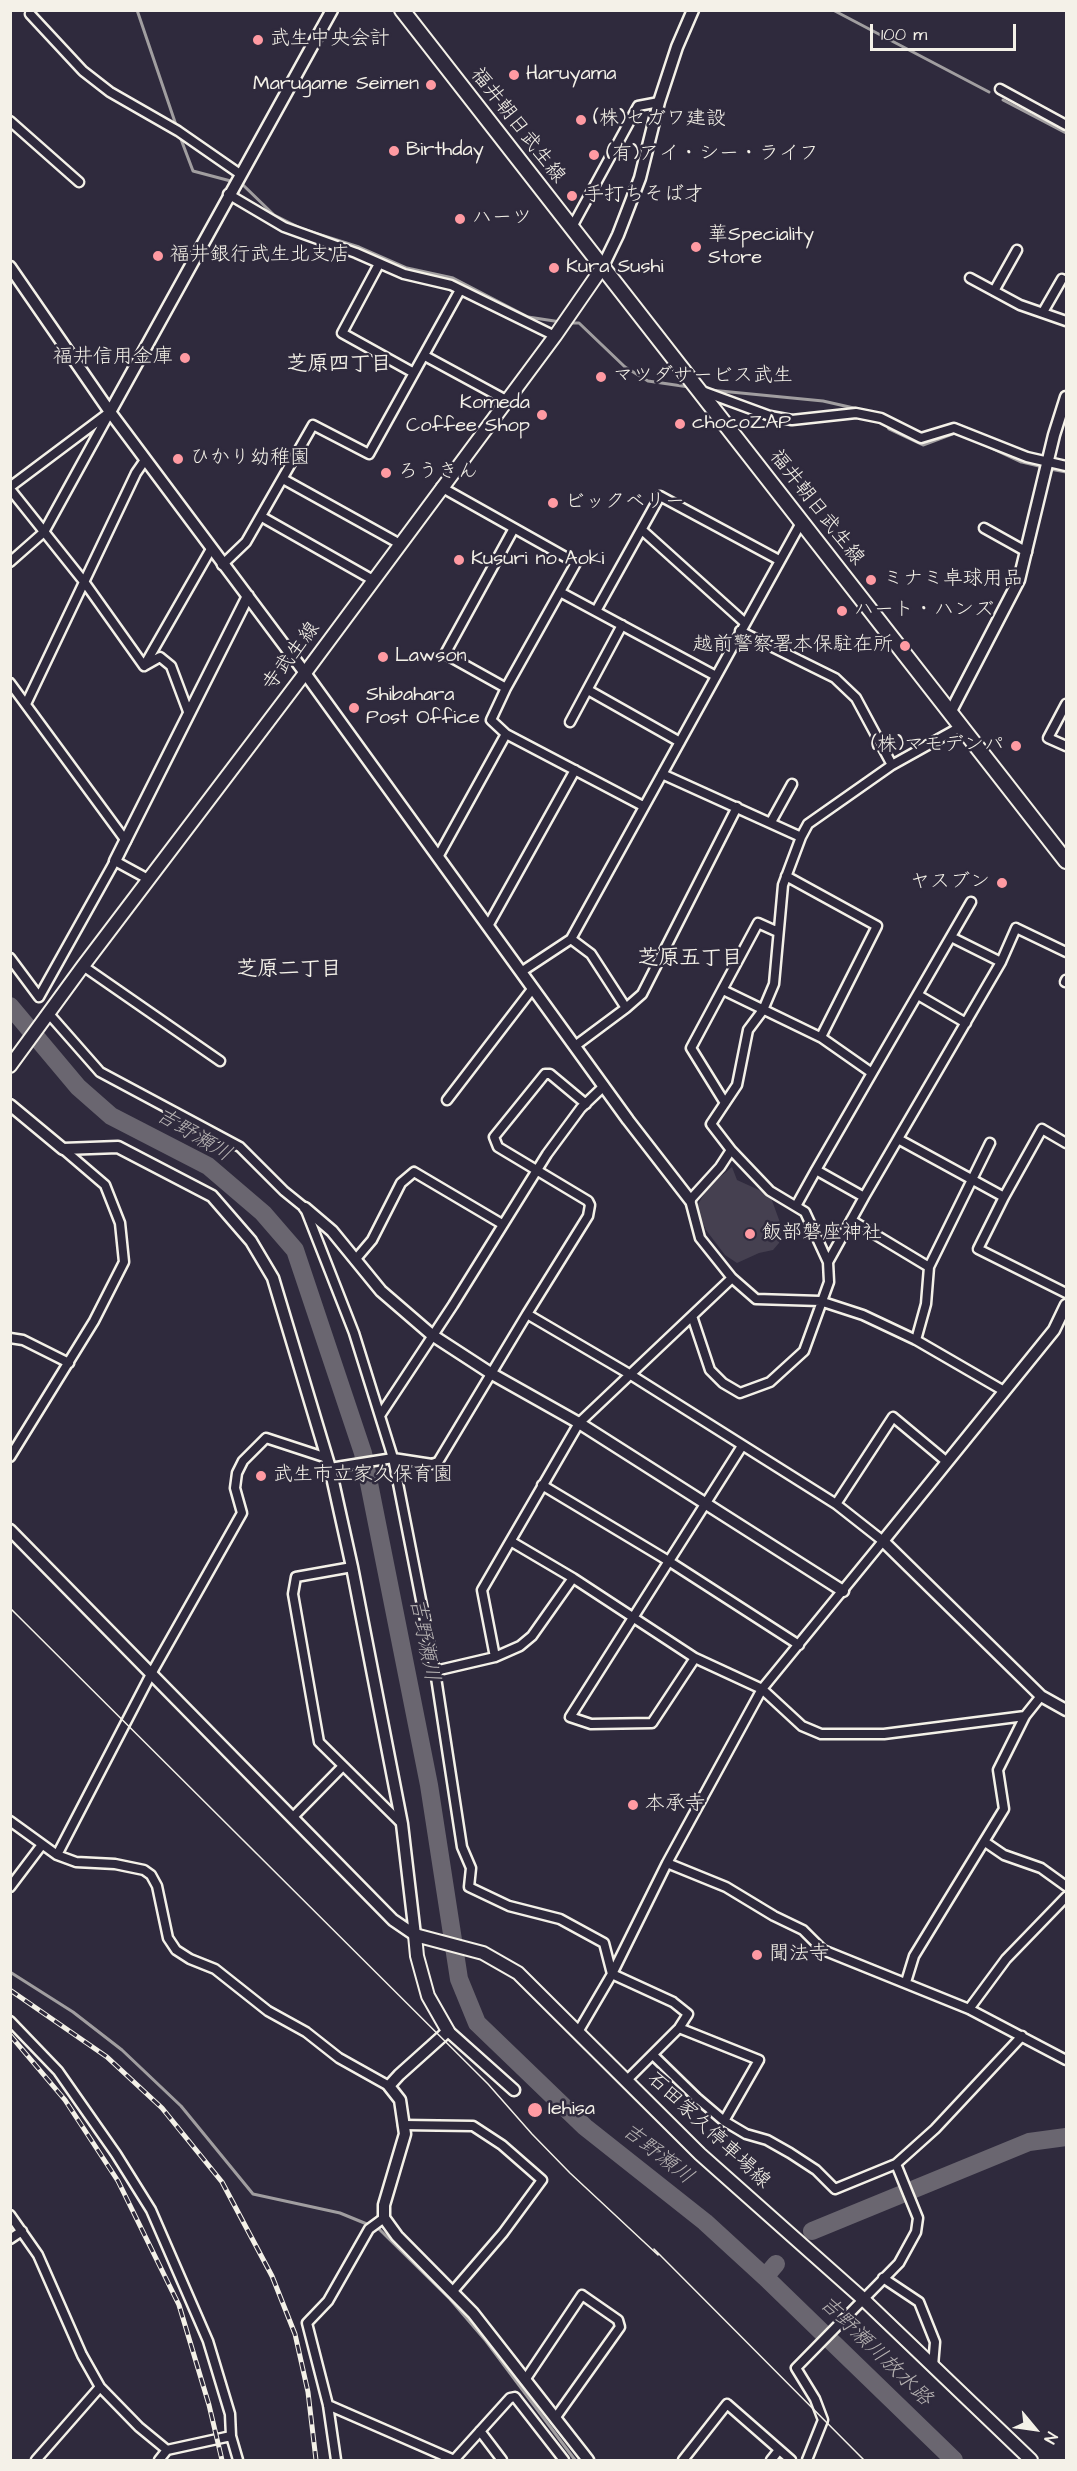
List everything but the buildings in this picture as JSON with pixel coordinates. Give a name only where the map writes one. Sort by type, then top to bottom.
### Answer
[{"type":"main road","name":"福井朝日武生線","points":[[402,10],[602,268],[1065,855]]},
{"type":"main road","name":"寺武生線","points":[[10,1066],[148,879],[305,673],[555,336],[602,268]]},
{"type":"main road","name":"石田家久停車場線","points":[[415,1935],[492,1957],[518,1973],[700,2154],[862,2298],[1031,2460]]},
{"type":"main road","points":[[415,1935],[417,1956],[428,1996],[448,2031]]},
{"type":"street","points":[[10,562],[44,532],[228,194],[332,10]]},
{"type":"street","points":[[602,268],[618,235],[640,178],[659,102],[677,47],[693,10]]},
{"type":"street","points":[[30,14],[84,70],[110,92],[178,131],[240,174]]},
{"type":"street","points":[[1000,89],[1066,125]]},
{"type":"street","points":[[572,227],[638,106],[659,102]]},
{"type":"street","points":[[10,121],[79,182]]},
{"type":"street","points":[[228,194],[284,227],[356,253],[379,264],[460,290],[555,336]]},
{"type":"street","points":[[994,291],[1017,250]]},
{"type":"street","points":[[379,264],[342,333],[414,373]]},
{"type":"street","points":[[10,267],[110,412],[222,565],[305,673],[604,1086],[690,1200],[700,1238],[732,1278],[756,1299],[820,1301],[863,1315],[916,1340],[1004,1391]]},
{"type":"street","points":[[970,278],[1020,305],[1066,321]]},
{"type":"street","points":[[1043,312],[1062,279]]},
{"type":"street","points":[[222,565],[246,542],[313,425],[369,454],[460,290]]},
{"type":"street","points":[[425,356],[506,400]]},
{"type":"street","points":[[697,388],[770,416],[792,420],[856,413],[880,418],[921,438],[929,438],[944,429],[954,428],[1048,463],[1066,466]]},
{"type":"street","points":[[951,711],[1019,580],[1054,435],[1066,397]]},
{"type":"street","points":[[110,412],[10,488],[85,584],[144,666]]},
{"type":"street","points":[[26,704],[136,473],[145,460]]},
{"type":"street","points":[[283,479],[400,544]]},
{"type":"street","points":[[441,487],[576,564],[506,687],[491,720],[506,734],[643,806]]},
{"type":"street","points":[[596,611],[660,496],[779,560]]},
{"type":"street","points":[[262,517],[373,580]]},
{"type":"street","points":[[521,972],[571,939],[744,622],[802,521]]},
{"type":"street","points":[[984,528],[1027,552]]},
{"type":"street","points":[[506,687],[445,654],[513,530]]},
{"type":"street","points":[[642,530],[744,622]]},
{"type":"street","points":[[144,666],[211,549]]},
{"type":"street","points":[[560,592],[716,676]]},
{"type":"street","points":[[10,958],[39,997],[126,841],[248,596]]},
{"type":"street","points":[[570,722],[622,625]]},
{"type":"street","points":[[740,631],[835,678],[856,698],[892,765]]},
{"type":"street","points":[[144,666],[160,657],[171,666],[189,714]]},
{"type":"street","points":[[10,683],[126,841]]},
{"type":"street","points":[[588,690],[680,742]]},
{"type":"street","points":[[1066,704],[1048,738],[1066,746]]},
{"type":"street","points":[[692,1316],[710,1370],[723,1383],[740,1393],[770,1383],[804,1352],[820,1301],[829,1282],[828,1262],[805,1212],[770,1191],[731,1150],[711,1124],[737,1085],[748,1030],[763,1010],[774,984],[786,876],[808,824],[892,765],[962,726]]},
{"type":"street","points":[[438,857],[506,734]]},
{"type":"street","points":[[488,926],[575,770]]},
{"type":"street","points":[[662,774],[801,837]]},
{"type":"street","points":[[771,822],[792,784]]},
{"type":"street","points":[[575,1046],[642,994],[737,807]]},
{"type":"street","points":[[115,861],[148,879]]},
{"type":"street","points":[[786,876],[877,926],[820,1038]]},
{"type":"street","points":[[796,1206],[972,902]]},
{"type":"street","points":[[725,1103],[691,1048],[758,923],[778,932]]},
{"type":"street","points":[[828,1262],[1001,962],[1016,928],[1066,952]]},
{"type":"street","points":[[951,937],[1001,962]]},
{"type":"street","points":[[571,939],[591,954],[626,1008]]},
{"type":"street","points":[[83,966],[220,1061]]},
{"type":"street","points":[[447,1100],[533,988]]},
{"type":"street","points":[[723,990],[820,1038],[872,1073]]},
{"type":"street","points":[[918,995],[966,1023]]},
{"type":"street","points":[[46,1017],[100,1072],[240,1147],[284,1191],[332,1231],[381,1291],[432,1335],[492,1374],[579,1423],[843,1591]]},
{"type":"street","points":[[57,1855],[152,1674],[242,1513],[235,1488],[237,1473],[243,1461],[266,1438],[329,1463],[353,1464],[393,1458],[432,1464],[438,1462],[590,1210],[588,1201],[498,1147],[494,1137],[545,1074],[550,1074],[586,1104]]},
{"type":"street","points":[[381,1414],[453,1305],[536,1170],[586,1104],[604,1086]]},
{"type":"street","points":[[10,1105],[105,1185],[120,1223],[124,1262],[69,1363],[10,1457]]},
{"type":"street","points":[[1066,1143],[1042,1129],[978,1249],[1066,1293]]},
{"type":"street","points":[[898,1139],[1004,1197]]},
{"type":"street","points":[[916,1340],[926,1304],[929,1267],[990,1143]]},
{"type":"street","points":[[63,1149],[118,1147],[212,1196],[251,1242],[273,1278],[329,1463],[352,1567],[402,1824],[415,1935]]},
{"type":"street","points":[[690,1200],[720,1167],[731,1150]]},
{"type":"street","points":[[816,1170],[864,1197]]},
{"type":"street","points":[[355,1260],[372,1240],[401,1183],[414,1172],[502,1224]]},
{"type":"street","points":[[305,1208],[354,1333],[393,1458],[435,1671],[462,1847],[471,1868],[469,1887],[509,1906],[560,1919],[604,1943],[612,1974]]},
{"type":"street","points":[[851,1220],[929,1267]]},
{"type":"street","points":[[495,1657],[482,1590],[512,1542],[542,1485],[579,1423],[732,1278]]},
{"type":"street","points":[[578,2032],[612,1974],[667,1863],[762,1689],[1054,1330],[1066,1305]]},
{"type":"street","points":[[527,1314],[631,1375],[836,1504],[883,1541],[1041,1696],[1066,1710]]},
{"type":"street","points":[[10,1338],[23,1340],[69,1363]]},
{"type":"street","points":[[836,1504],[893,1417],[946,1462]]},
{"type":"street","points":[[695,1658],[652,1723],[591,1724],[570,1717],[667,1560],[742,1446]]},
{"type":"street","points":[[542,1485],[667,1560],[799,1645]]},
{"type":"street","points":[[10,1530],[393,1920],[415,1935]]},
{"type":"street","points":[[512,1542],[573,1578],[695,1658],[762,1689],[802,1726],[828,1735],[884,1734],[1025,1716]]},
{"type":"street","points":[[352,1567],[296,1577],[293,1594],[319,1742],[402,1824]]},
{"type":"street","points":[[435,1671],[495,1657],[520,1646],[532,1636],[573,1578]]},
{"type":"street","points":[[906,1982],[914,1956],[1004,1809],[998,1770],[1025,1716],[1041,1696]]},
{"type":"street","points":[[292,1817],[342,1767]]},
{"type":"street","points":[[10,1821],[41,1846],[57,1855],[76,1862],[115,1864],[144,1870],[151,1875],[157,1886],[168,1938],[177,1950],[214,1970],[268,2011],[306,2032],[339,2058],[390,2086],[400,2100],[404,2125],[401,2152],[381,2220],[369,2229],[328,2301],[307,2323],[328,2405],[336,2460]]},
{"type":"street","points":[[985,1842],[1004,1855],[1041,1869],[1066,1886]]},
{"type":"street","points":[[10,1887],[41,1846]]},
{"type":"street","points":[[667,1863],[726,1887],[774,1916],[803,1930],[823,1950],[969,2009],[1066,2060]]},
{"type":"street","points":[[969,2009],[1006,1959],[1066,1896]]},
{"type":"street","points":[[612,1974],[674,2002],[688,2014],[679,2028],[626,2081]]},
{"type":"street","points":[[10,2021],[58,2071],[116,2154],[151,2210],[208,2341],[230,2414],[231,2436],[238,2460]]},
{"type":"street","points":[[679,2028],[759,2060],[724,2121]]},
{"type":"street","points":[[390,2086],[448,2031],[514,2090]]},
{"type":"street","points":[[653,2055],[724,2121],[746,2134],[767,2140],[790,2153],[816,2170],[835,2189],[896,2164],[935,2129],[1022,2037]]},
{"type":"street","points":[[404,2125],[473,2126],[502,2145],[542,2180],[503,2233],[453,2291]]},
{"type":"street","points":[[807,2460],[823,2420],[813,2394],[796,2370],[800,2363],[905,2254],[916,2232],[918,2218],[896,2164]]},
{"type":"street","points":[[10,2215],[38,2255],[82,2355],[100,2387],[139,2427],[167,2450]]},
{"type":"street","points":[[381,2220],[453,2291],[556,2417],[588,2460]]},
{"type":"street","points":[[10,2238],[22,2231]]},
{"type":"street","points":[[883,2277],[919,2302],[935,2342],[933,2366]]},
{"type":"street","points":[[525,2380],[582,2295],[618,2320],[620,2327],[556,2417]]},
{"type":"street","points":[[36,2460],[100,2387]]},
{"type":"street","points":[[328,2405],[454,2460],[510,2398],[515,2397],[564,2460]]},
{"type":"street","points":[[683,2460],[727,2404],[791,2460]]},
{"type":"street","points":[[480,2431],[502,2460]]},
{"type":"street","points":[[159,2460],[167,2450],[231,2436]]},
{"type":"street","points":[[771,2460],[779,2450]]},
{"type":"shaded area","points":[[732,1167],[737,1180],[770,1195],[782,1228],[779,1243],[773,1250],[759,1253],[737,1263],[725,1255],[706,1230],[696,1208],[708,1187]]},
{"type":"waterway","points":[[137,10],[177,128]]},
{"type":"waterway","points":[[833,10],[989,92]]},
{"type":"waterway","points":[[1003,100],[1066,133]]},
{"type":"waterway","points":[[179,134],[193,171],[242,184],[274,215],[302,229],[359,247],[407,268],[453,278],[528,317],[561,322]]},
{"type":"waterway","points":[[570,323],[579,323],[625,367],[648,381],[689,387]]},
{"type":"waterway","points":[[710,390],[823,401],[867,411]]},
{"type":"waterway","points":[[886,424],[889,429],[923,445],[955,433],[966,437]]},
{"type":"waterway","points":[[972,439],[1021,462]]},
{"type":"waterway","points":[[1022,462],[1043,467]]},
{"type":"waterway","points":[[1050,469],[1066,472]]},
{"type":"waterway","name":"吉野瀬川","points":[[10,1006],[78,1087],[111,1116],[208,1166],[263,1213],[295,1250],[363,1453],[429,1785],[459,1979],[477,2023],[585,2127],[705,2222],[765,2277],[776,2264]]},
{"type":"waterway","points":[[10,1972],[73,2012],[122,2050],[181,2106],[253,2194],[340,2213],[379,2229],[450,2299],[486,2341],[575,2460]]},
{"type":"waterway","name":"吉野瀬川","points":[[812,2231],[1029,2142],[1066,2137]]},
{"type":"waterway","name":"吉野瀬川放水路","points":[[765,2277],[954,2460]]},
{"type":"tram line","points":[[10,1608],[488,2084],[570,2173],[658,2255]]},
{"type":"tram line","points":[[654,2249],[864,2460]]},
{"type":"railway","points":[[10,1990],[107,2057],[162,2108],[222,2182],[272,2276],[295,2334],[308,2392],[316,2460]]},
{"type":"railway","points":[[10,2035],[65,2100],[118,2181],[179,2305],[209,2405],[222,2460]]},
{"type":"place","name":"武生中央会計","points":[[258,40]]},
{"type":"place","name":"Haruyama","points":[[514,75]]},
{"type":"place","name":"Marugame Seimen","points":[[431,85]]},
{"type":"place","name":"(株)セガワ建設","points":[[581,120]]},
{"type":"place","name":"Birthday","points":[[394,151]]},
{"type":"place","name":"(有)アイ・シー・ライフ","points":[[594,155]]},
{"type":"place","name":"手打ちそば才","points":[[572,196]]},
{"type":"place","name":"ハーツ","points":[[460,219]]},
{"type":"place","name":"華Speciality Store","points":[[696,247]]},
{"type":"place","name":"福井銀行武生北支店","points":[[158,256]]},
{"type":"place","name":"Kura Sushi","points":[[554,268]]},
{"type":"place","name":"福井信用金庫","points":[[185,358]]},
{"type":"place","name":"マツダサービス武生","points":[[601,377]]},
{"type":"place","name":"Komeda Coffee Shop","points":[[542,415]]},
{"type":"place","name":"chocoZAP","points":[[680,424]]},
{"type":"place","name":"ひかり幼稚園","points":[[178,459]]},
{"type":"place","name":"ろうきん","points":[[386,473]]},
{"type":"place","name":"ビックベリー","points":[[553,503]]},
{"type":"place","name":"Kusuri no Aoki","points":[[459,560]]},
{"type":"place","name":"ミナミ卓球用品","points":[[871,580]]},
{"type":"place","name":"ハート・ハンズ","points":[[842,611]]},
{"type":"place","name":"越前警察署本保駐在所","points":[[905,646]]},
{"type":"place","name":"Lawson","points":[[383,657]]},
{"type":"place","name":"Shibahara Post Office","points":[[354,708]]},
{"type":"place","name":"(株)マモデンパ","points":[[1016,746]]},
{"type":"place","name":"ヤスブン","points":[[1002,883]]},
{"type":"place","name":"飯部磐座神社","points":[[750,1234]]},
{"type":"place","name":"武生市立家久保育園","points":[[261,1476]]},
{"type":"place","name":"本承寺","points":[[633,1805]]},
{"type":"place","name":"聞法寺","points":[[757,1955]]},
{"type":"place","name":"Iehisa","points":[[535,2110]]},
{"type":"district","name":"芝原四丁目","points":[[339,366]]},
{"type":"district","name":"芝原五丁目","points":[[690,960]]},
{"type":"district","name":"芝原二丁目","points":[[289,971]]}]
